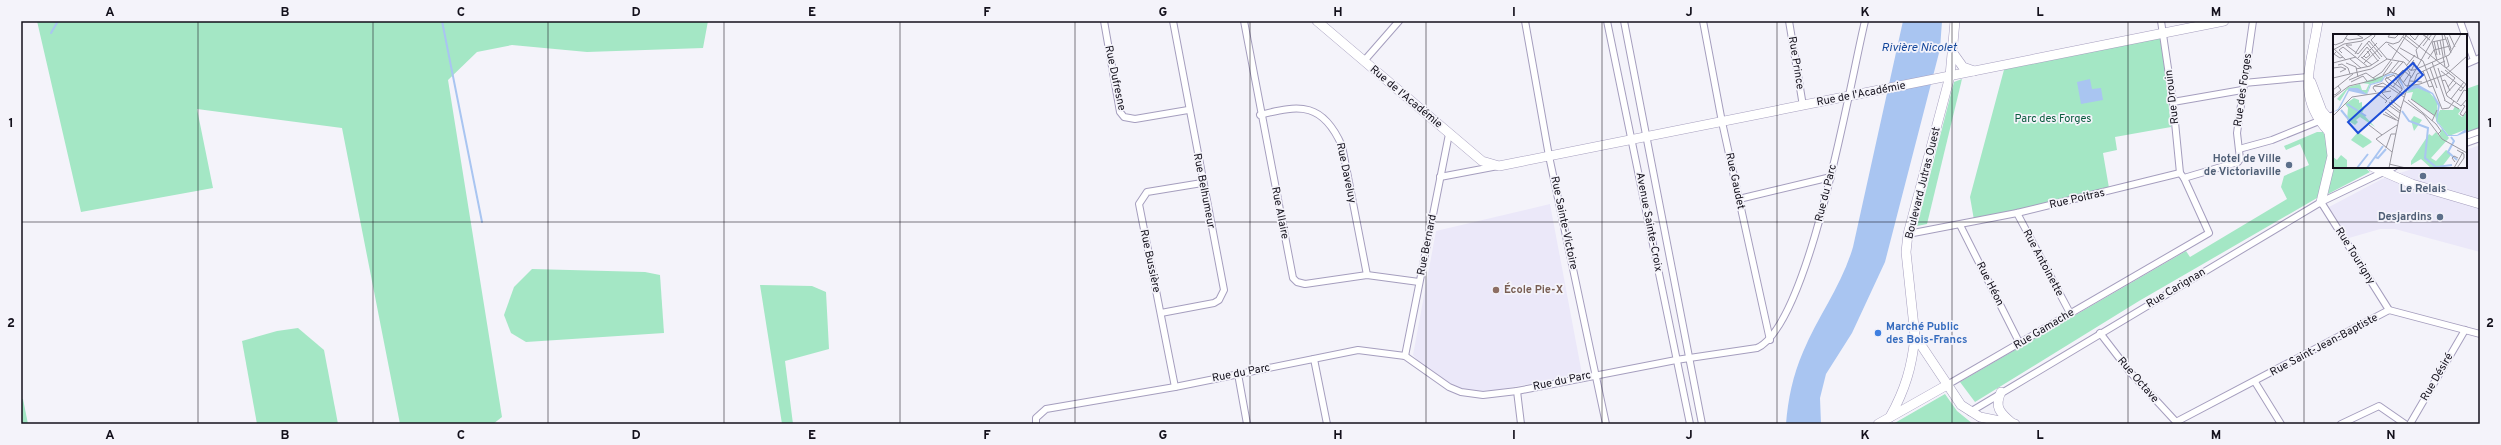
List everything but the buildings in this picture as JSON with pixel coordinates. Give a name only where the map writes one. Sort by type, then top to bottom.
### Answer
[{"type":"street","name":"Rue Dufresne","points":[[1104,21],[1120,112],[1124,117],[1135,119],[1188,110]]},
{"type":"street","name":"Rue Belhumeur","points":[[1161,313],[1214,303],[1222,296],[1224,290],[1188,110],[1173,21]]},
{"type":"street","name":"Rue Allaire","points":[[1244,21],[1260,115],[1292,273],[1297,282],[1305,284],[1367,275],[1419,282]]},
{"type":"street","name":"Rue de l'Académie","points":[[1317,21],[1482,161],[1499,166]]},
{"type":"street","points":[[1364,61],[1399,21]]},
{"type":"street","name":"Rue Sainte-Victoire","points":[[1524,21],[1549,156],[1606,424]]},
{"type":"street","name":"Avenue Sainte-Croix","points":[[1608,21],[1690,424]]},
{"type":"street","name":"Avenue Sainte-Croix","points":[[1624,21],[1702,424]]},
{"type":"street","name":"Rue Gaudet","points":[[1703,21],[1722,122],[1770,340]]},
{"type":"street","name":"Rue Prince","points":[[1789,21],[1803,106]]},
{"type":"street","name":"Rue du Parc","points":[[1036,421],[1046,409],[1175,387],[1314,358],[1367,350],[1405,356],[1450,387],[1461,392],[1488,395],[1517,391],[1596,374],[1676,360],[1757,348],[1770,340],[1784,317],[1811,251],[1832,177],[1865,21]]},
{"type":"street","name":"Boulevard Jutras Ouest","points":[[1954,21],[1953,53],[1950,76],[1908,234],[1906,252],[1915,336],[1961,405],[1970,412]]},
{"type":"street","name":"Rue Drouin","points":[[2161,21],[2164,33],[2182,176],[2209,232]]},
{"type":"street","name":"Rue de l'Académie","points":[[1440,177],[1803,106],[2224,21]]},
{"type":"street","name":"Rue des Forges","points":[[2240,159],[2237,133],[2253,21]]},
{"type":"street","points":[[2318,21],[2308,77],[2311,105],[2327,118],[2332,131],[2332,156],[2321,202]]},
{"type":"street","points":[[2460,21],[2465,34]]},
{"type":"street","points":[[2467,38],[2477,59],[2467,64]]},
{"type":"street","points":[[1953,53],[1963,67],[1974,71]]},
{"type":"street","points":[[2173,102],[2243,86],[2308,77]]},
{"type":"street","name":"Rue Daveluy","points":[[1260,115],[1284,109],[1303,108],[1322,116],[1336,133],[1342,146],[1367,275]]},
{"type":"street","points":[[2240,149],[2272,140],[2327,118]]},
{"type":"street","points":[[2467,136],[2480,131]]},
{"type":"street","name":"Rue Bernard","points":[[1405,356],[1449,134]]},
{"type":"street","points":[[2467,143],[2480,138]]},
{"type":"street","name":"Rue Poitras","points":[[1908,234],[2017,213],[2182,176],[2240,159]]},
{"type":"street","points":[[2384,169],[2412,184],[2480,204]]},
{"type":"street","name":"Rue Carignan","points":[[1970,412],[2321,202],[2384,169]]},
{"type":"street","points":[[1739,199],[1832,177]]},
{"type":"street","name":"Rue Bussière","points":[[1175,387],[1139,204],[1147,192],[1202,183]]},
{"type":"street","name":"Rue Tourigny","points":[[2321,202],[2389,310]]},
{"type":"street","name":"Rue Antoinette","points":[[2017,213],[2070,313]]},
{"type":"street","name":"Rue Héon","points":[[1960,225],[2020,344]]},
{"type":"street","name":"Rue Gamache","points":[[1878,424],[2020,344],[2209,232]]},
{"type":"street","name":"Rue Saint-Jean-Baptiste","points":[[2177,423],[2389,310],[2480,334]]},
{"type":"street","name":"Rue Désiré","points":[[2410,424],[2464,330]]},
{"type":"street","name":"Rue Octave","points":[[2100,334],[2130,372],[2177,423]]},
{"type":"street","points":[[1890,417],[1902,396],[1910,376],[1915,336]]},
{"type":"street","points":[[1314,358],[1327,424]]},
{"type":"street","points":[[1238,374],[1248,424]]},
{"type":"street","points":[[2256,382],[2281,424]]},
{"type":"street","points":[[1517,391],[1521,424]]},
{"type":"street","points":[[2002,392],[1997,402],[1999,410],[2014,423]]},
{"type":"street","points":[[2341,424],[2379,406],[2405,424]]},
{"type":"street","points":[[1970,412],[1992,420],[2014,423]]},
{"type":"shaded area","points":[[2480,145],[2480,252],[2395,229],[2380,229],[2349,238],[2329,207],[2382,179],[2415,168],[2467,168],[2467,150]]},
{"type":"shaded area","name":"École Pie-X","points":[[1550,204],[1582,374],[1487,392],[1465,391],[1449,384],[1421,364],[1413,355],[1436,231]]},
{"type":"green space","points":[[37,21],[708,21],[703,48],[587,52],[512,45],[477,52],[448,80],[502,417],[493,424],[400,424],[342,128],[197,109],[213,188],[81,212]]},
{"type":"green space","name":"Parc des Forges","points":[[2161,37],[2171,127],[2115,137],[2117,150],[2103,153],[2109,188],[1974,220],[1970,197],[2005,66]]},
{"type":"green space","points":[[1962,79],[1927,224],[1917,226],[1954,82]]},
{"type":"green space","points":[[2480,84],[2480,128],[2467,133],[2467,89]]},
{"type":"green space","points":[[2317,132],[2323,132],[2328,148],[2328,156],[2325,174],[2317,198],[2139,301],[1975,402],[1960,382],[2186,251],[2190,257],[2287,199],[2281,187],[2284,176],[2309,165],[2300,144],[2286,150],[2284,146]]},
{"type":"green space","points":[[2333,152],[2333,168],[2365,168],[2370,172],[2328,194]]},
{"type":"green space","points":[[532,269],[645,272],[660,275],[664,333],[526,342],[511,333],[504,315],[514,287]]},
{"type":"green space","points":[[760,285],[812,286],[826,292],[829,349],[785,361],[793,424],[782,424]]},
{"type":"green space","points":[[298,328],[324,350],[338,424],[257,424],[242,341],[277,331]]},
{"type":"green space","points":[[1945,394],[1957,411],[1973,424],[1893,424]]},
{"type":"green space","points":[[21,399],[23,399],[28,424],[21,424]]},
{"type":"water","name":"Rivière Nicolet","points":[[1903,21],[1942,21],[1940,49],[1885,262],[1852,333],[1826,374],[1820,398],[1821,424],[1786,424],[1788,405],[1799,361],[1843,274],[1853,247]]},
{"type":"water","points":[[2090,79],[2092,89],[2101,88],[2103,100],[2081,104],[2077,82]]},
{"type":"waterway","points":[[51,33],[58,21]]},
{"type":"waterway","points":[[442,21],[482,222]]},
{"type":"place","name":"Hotel de Ville de Victoriaville","points":[[2289,165]]},
{"type":"place","name":"Le Relais","points":[[2423,176]]},
{"type":"place","name":"Desjardins","points":[[2440,217]]},
{"type":"place","name":"École Pie-X","points":[[1496,290]]},
{"type":"place","name":"Marché Public des Bois-Francs","points":[[1878,333]]}]
